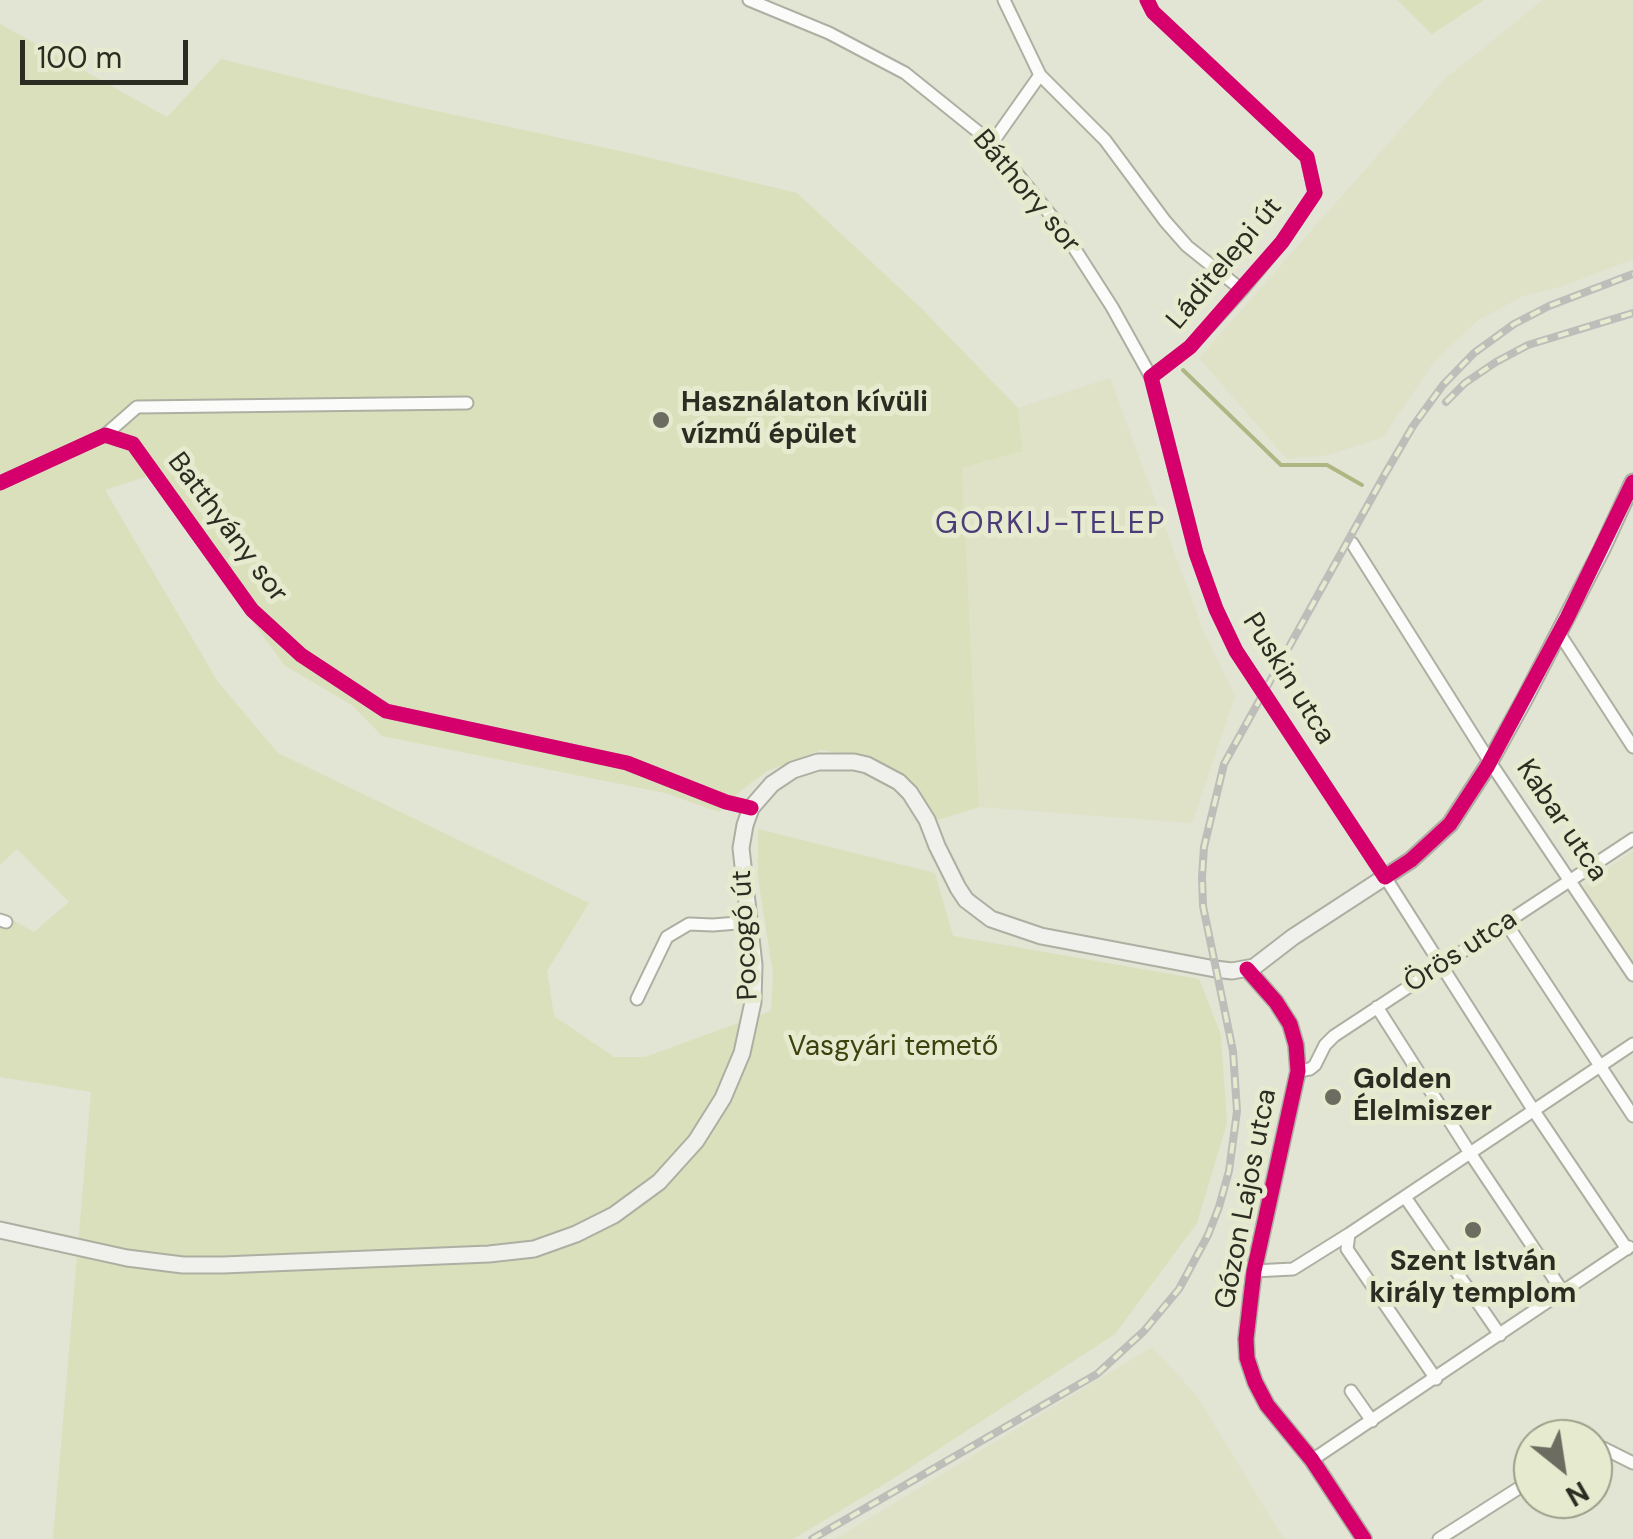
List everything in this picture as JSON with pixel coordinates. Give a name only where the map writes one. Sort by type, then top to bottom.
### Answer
[{"type":"main road","points":[[751,808],[772,784],[805,765],[832,761],[876,768],[910,793],[958,888],[966,900],[991,919],[1042,936],[1215,969],[1247,970],[1411,860],[1450,824],[1490,762],[1633,482]]},
{"type":"main road","name":"Pocogó út","points":[[0,1230],[128,1258],[223,1265],[489,1254],[534,1248],[576,1234],[614,1215],[660,1182],[696,1141],[723,1098],[742,1053],[750,1021],[754,965],[741,848],[751,808]]},
{"type":"street","name":"Báthory sor","points":[[748,0],[828,33],[905,73],[992,143],[1062,229],[1151,377]]},
{"type":"street","points":[[1004,0],[1040,75],[1105,140],[1187,246],[1242,290]]},
{"type":"street","name":"Láditelepi út","points":[[1146,0],[1154,12],[1307,157],[1315,193],[1282,242],[1242,290],[1190,348],[1151,377]]},
{"type":"street","points":[[992,143],[1040,75]]},
{"type":"street","name":"Puskin utca","points":[[1151,377],[1196,553],[1216,610],[1236,651],[1534,1110],[1630,1247]]},
{"type":"street","name":"Batthyány sor","points":[[0,483],[105,436],[136,407],[467,403]]},
{"type":"street","name":"Batthyány sor","points":[[105,436],[133,444],[252,610],[301,655],[386,711],[626,763],[751,808]]},
{"type":"street","name":"Kabar utca","points":[[1352,542],[1490,762],[1633,975]]},
{"type":"street","points":[[1559,633],[1633,747]]},
{"type":"street","name":"Örös utca","points":[[1298,1071],[1315,1065],[1334,1036],[1633,838]]},
{"type":"street","points":[[637,1000],[667,938],[689,924],[750,922]]},
{"type":"street","points":[[1506,923],[1633,1116]]},
{"type":"street","name":"Gózon Lajos utca","points":[[1247,970],[1290,1024],[1298,1071],[1254,1271],[1247,1358],[1266,1405],[1312,1460],[1364,1539]]},
{"type":"street","points":[[1378,1007],[1563,1292]]},
{"type":"street","points":[[1254,1271],[1293,1269],[1633,1044]]},
{"type":"street","points":[[1405,1197],[1500,1335]]},
{"type":"street","points":[[1350,1234],[1346,1248],[1436,1379]]},
{"type":"street","points":[[1312,1460],[1630,1247]]},
{"type":"street","points":[[1351,1391],[1372,1421]]},
{"type":"street","points":[[1439,1539],[1513,1492]]},
{"type":"shaded area","points":[[1543,0],[1633,0],[1633,259],[1563,286],[1523,296],[1478,320],[1434,362],[1383,437],[1328,455],[1287,459],[1199,358],[1446,78]]},
{"type":"shaded area","points":[[1110,378],[1203,630],[1235,696],[1192,823],[979,807],[962,468],[1023,451],[1018,408]]},
{"type":"shaded area","points":[[1633,851],[1633,964],[1582,887]]},
{"type":"shaded area","points":[[1152,1347],[1196,1395],[1284,1539],[835,1539]]},
{"type":"green space","points":[[1397,0],[1484,0],[1432,34]]},
{"type":"green space","name":"Vasgyári temető","points":[[0,24],[167,117],[221,59],[797,193],[919,306],[1018,408],[1023,451],[962,468],[979,807],[938,820],[902,773],[862,757],[821,750],[767,771],[719,812],[665,793],[382,736],[352,705],[284,665],[148,476],[105,490],[218,682],[278,753],[589,903],[547,971],[554,1016],[614,1057],[645,1057],[771,1011],[773,974],[758,877],[758,829],[935,873],[953,936],[1199,979],[1221,1035],[1227,1123],[1197,1223],[1115,1334],[793,1539],[53,1539],[91,1092],[0,1077],[0,913],[34,932],[69,902],[17,849],[0,865]]},
{"type":"waterway","points":[[1183,370],[1281,465],[1327,465],[1362,485]]},
{"type":"railway","points":[[812,1539],[1097,1374],[1144,1331],[1179,1289],[1219,1207],[1229,1171],[1237,1111],[1233,1051],[1203,906],[1204,847],[1224,764],[1385,474],[1443,385],[1474,353],[1514,324],[1549,306],[1633,274]]},
{"type":"railway","points":[[1446,402],[1465,383],[1528,345],[1633,313]]},
{"type":"cycle path","points":[[1147,0],[1153,12],[1307,157],[1315,193],[1282,242],[1190,347],[1151,377],[1196,553],[1216,609],[1236,651],[1385,877],[1411,860],[1450,824],[1487,767],[1567,618],[1633,482]]},
{"type":"cycle path","points":[[0,483],[105,435],[133,444],[252,610],[301,655],[386,711],[627,763],[751,808]]},
{"type":"cycle path","points":[[1247,969],[1290,1024],[1298,1071],[1254,1271],[1247,1358],[1267,1405],[1312,1460],[1364,1539]]},
{"type":"place","name":"Használaton kívüli vízmű épület","points":[[661,420]]},
{"type":"place","name":"Golden Élelmiszer","points":[[1333,1097]]},
{"type":"place","name":"Szent István király templom","points":[[1473,1230]]},
{"type":"district","name":"GORKIJ-TELEP","points":[[1051,525]]}]
